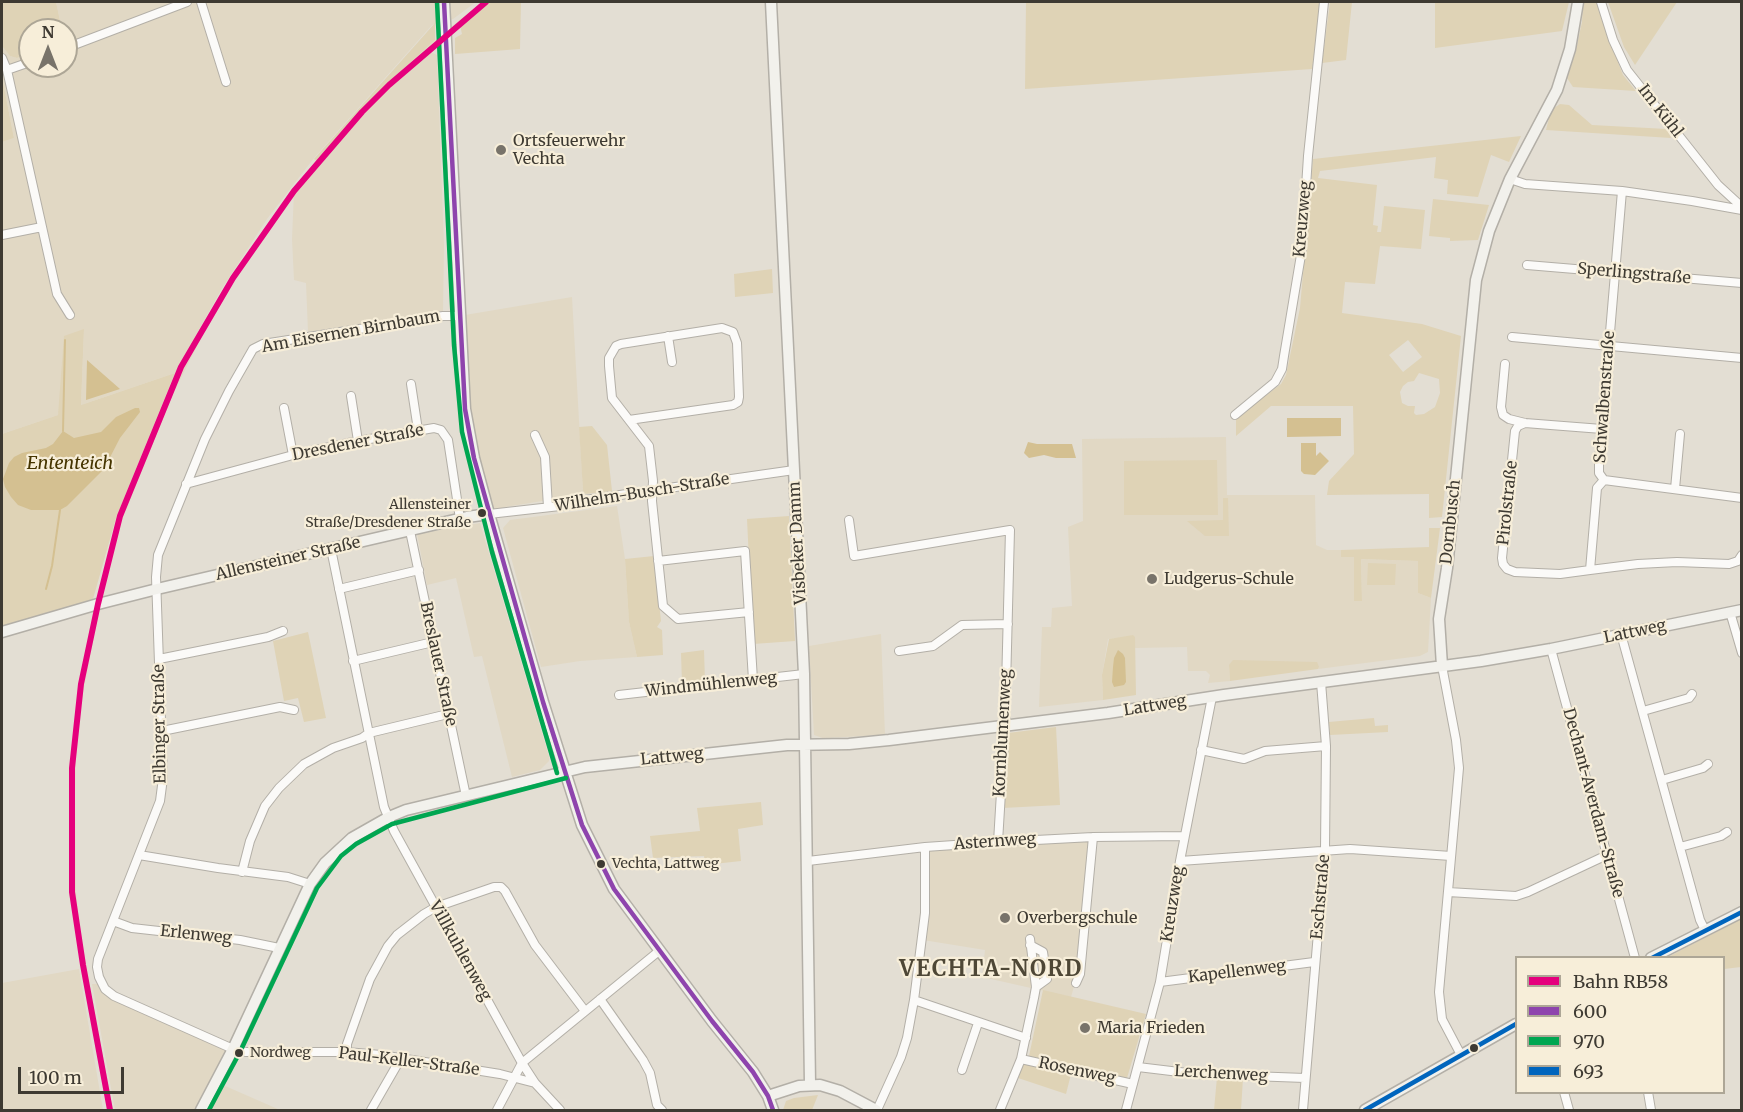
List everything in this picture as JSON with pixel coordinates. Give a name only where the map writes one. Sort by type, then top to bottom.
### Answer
[{"type":"street","points":[[78,43],[187,2]]},
{"type":"street","points":[[201,2],[226,82]]},
{"type":"street","points":[[444,2],[459,316],[468,431],[489,514],[564,771],[582,825],[604,872],[625,906],[753,1072],[768,1096],[773,1110]]},
{"type":"street","name":"Visbeker Damm","points":[[771,2],[804,674],[810,1084]]},
{"type":"street","name":"Kreuzweg","points":[[1235,415],[1275,382],[1282,369],[1302,249],[1324,2]]},
{"type":"street","name":"Dornbusch","points":[[1461,1055],[1446,1030],[1439,992],[1459,768],[1442,666],[1439,619],[1447,568],[1476,280],[1489,231],[1510,179],[1557,90],[1570,50],[1578,2]]},
{"type":"street","name":"Im Kühl","points":[[1600,2],[1613,40],[1627,70],[1718,185],[1742,209]]},
{"type":"street","points":[[2,58],[7,70],[57,294],[70,315]]},
{"type":"street","points":[[7,70],[18,66]]},
{"type":"street","name":"Im Kühl","points":[[1510,179],[1525,184],[1622,191],[1742,209]]},
{"type":"street","name":"Schwalbenstraße","points":[[1590,570],[1597,488],[1604,480],[1599,473],[1599,462],[1622,191]]},
{"type":"street","points":[[2,235],[42,227]]},
{"type":"street","name":"Sperlingstraße","points":[[1527,265],[1742,283]]},
{"type":"street","name":"Am Eisernen Birnbaum","points":[[157,589],[158,555],[186,484],[205,439],[253,349],[262,344],[443,316],[459,316]]},
{"type":"street","points":[[629,420],[734,405],[738,402],[737,343],[733,333],[722,328],[621,344],[616,346],[609,357],[612,398],[649,446],[652,501],[663,606],[678,619],[748,612]]},
{"type":"street","points":[[668,336],[672,362]]},
{"type":"street","points":[[1512,337],[1742,358]]},
{"type":"street","points":[[1505,364],[1503,415],[1525,423],[1602,429]]},
{"type":"street","points":[[411,384],[418,430]]},
{"type":"street","points":[[351,396],[358,441]]},
{"type":"street","points":[[284,408],[293,455]]},
{"type":"street","name":"Pirolstraße","points":[[1525,423],[1518,426],[1515,431],[1503,564],[1507,569],[1515,572],[1560,574],[1590,570]]},
{"type":"street","name":"Dresdener Straße","points":[[186,484],[293,455],[434,428],[441,430],[448,440],[460,519]]},
{"type":"street","points":[[1675,489],[1680,434]]},
{"type":"street","points":[[535,435],[545,457],[548,507]]},
{"type":"street","name":"Wilhelm-Busch-Straße","points":[[489,514],[794,470]]},
{"type":"street","points":[[1604,480],[1742,498]]},
{"type":"street","name":"Allensteiner Straße","points":[[2,632],[157,589],[489,514]]},
{"type":"street","name":"Kornblumenweg","points":[[849,520],[854,556],[1010,530],[1005,726],[998,842]]},
{"type":"street","name":"Breslauer Straße","points":[[410,531],[466,796]]},
{"type":"street","name":"Villkuhlenweg","points":[[331,549],[384,807],[388,817],[522,1064],[535,1083],[560,1110]]},
{"type":"street","points":[[658,561],[745,551],[753,680]]},
{"type":"street","points":[[1590,570],[1677,562],[1729,564],[1738,561],[1742,555]]},
{"type":"street","points":[[339,589],[419,570]]},
{"type":"street","name":"Elbinger Straße","points":[[139,855],[160,801],[163,778],[157,589]]},
{"type":"street","points":[[1736,611],[1742,653]]},
{"type":"street","name":"Lattweg","points":[[201,1110],[233,1049],[310,884],[336,851],[352,838],[388,817],[564,771],[735,750],[867,742],[1119,712],[1212,696],[1442,666],[1551,649],[1736,611]]},
{"type":"street","points":[[899,651],[933,646],[962,624],[1008,624]]},
{"type":"street","points":[[159,659],[268,637],[283,631]]},
{"type":"street","points":[[1621,634],[1700,920],[1705,930]]},
{"type":"street","points":[[353,661],[433,642]]},
{"type":"street","name":"Dechant-Averdam-Straße","points":[[1551,649],[1635,956]]},
{"type":"street","name":"Windmühlenweg","points":[[619,695],[804,674]]},
{"type":"street","name":"Eschstraße","points":[[1303,1110],[1325,850],[1326,746],[1321,682]]},
{"type":"street","points":[[1643,711],[1689,698],[1692,694]]},
{"type":"street","name":"Kreuzweg","points":[[1126,1110],[1160,982],[1184,836],[1212,696]]},
{"type":"street","points":[[162,731],[280,707],[294,710]]},
{"type":"street","points":[[242,872],[254,830],[265,806],[279,788],[304,764],[333,747],[362,738],[369,733],[448,714]]},
{"type":"street","points":[[1200,750],[1244,759],[1265,751],[1326,746]]},
{"type":"street","points":[[1662,780],[1703,768],[1708,764]]},
{"type":"street","points":[[1680,847],[1722,836],[1727,832]]},
{"type":"street","name":"Asternweg","points":[[807,861],[925,847],[998,842],[1093,837],[1184,836]]},
{"type":"street","points":[[1076,983],[1080,974],[1093,837]]},
{"type":"street","points":[[768,1096],[788,1088],[810,1084],[840,1091],[877,1110],[901,1057],[914,999],[926,914],[925,847]]},
{"type":"street","points":[[1180,861],[1325,850],[1376,850],[1451,856]]},
{"type":"street","points":[[233,1049],[114,996],[105,988],[99,977],[98,959],[139,855],[288,877],[310,884]]},
{"type":"street","points":[[1448,892],[1516,896],[1607,855]]},
{"type":"street","points":[[347,1052],[347,1044],[364,992],[388,946],[407,926],[436,908],[494,887],[501,887],[505,891],[535,945],[585,1011]]},
{"type":"street","points":[[1654,956],[1742,912]]},
{"type":"street","name":"Erlenweg","points":[[112,921],[132,928],[240,940],[279,948]]},
{"type":"street","points":[[1000,1110],[1021,1059],[1036,987],[1030,942]]},
{"type":"street","points":[[497,1110],[522,1064],[659,951]]},
{"type":"street","name":"Kapellenweg","points":[[1160,982],[1314,962]]},
{"type":"street","points":[[600,999],[643,1060],[650,1073],[657,1105],[662,1110]]},
{"type":"street","name":"Rosenweg","points":[[914,999],[1026,1038]]},
{"type":"street","points":[[962,1070],[978,1023]]},
{"type":"street","points":[[1365,1110],[1515,1025]]},
{"type":"street","name":"Paul-Keller-Straße","points":[[233,1049],[246,1052],[347,1052],[401,1058],[513,1078]]},
{"type":"street","points":[[371,1110],[401,1058]]},
{"type":"street","name":"Rosenweg","points":[[1021,1059],[1133,1084]]},
{"type":"street","name":"Lerchenweg","points":[[1138,1068],[1196,1074],[1305,1078]]},
{"type":"street","points":[[513,1078],[535,1083]]},
{"type":"street","points":[[1565,1094],[1569,1110]]},
{"type":"street","points":[[1648,1094],[1651,1110]]},
{"type":"shaded area","points":[[2,2],[56,2],[59,18],[18,18],[18,58],[10,56],[2,46]]},
{"type":"shaded area","points":[[56,2],[476,2],[453,19],[432,25],[314,158],[267,219],[221,290],[195,337],[207,318],[210,320],[172,396],[122,520],[102,595],[82,698],[76,756],[75,795],[76,892],[80,931],[113,1110],[108,1110],[69,890],[70,881],[71,883],[72,755],[78,697],[87,644],[117,518],[184,357],[175,373],[81,405],[84,330],[58,415],[2,434],[2,142],[14,138],[2,77],[2,46],[10,56],[18,58],[18,78],[78,78],[78,18],[59,18]]},
{"type":"shaded area","points":[[482,2],[490,2],[429,51],[437,55],[444,245],[443,311],[308,332],[306,283],[294,280],[292,239],[294,191],[317,161],[388,83],[435,40]]},
{"type":"shaded area","points":[[490,2],[521,2],[520,49],[455,54],[455,38],[462,34],[460,25]]},
{"type":"shaded area","points":[[1026,2],[1322,2],[1312,69],[1025,89]]},
{"type":"shaded area","points":[[1330,2],[1352,2],[1346,60],[1322,63]]},
{"type":"shaded area","points":[[1435,2],[1569,2],[1562,31],[1435,48]]},
{"type":"shaded area","points":[[1583,2],[1598,2],[1623,75],[1636,91],[1573,87],[1567,78],[1582,22]]},
{"type":"shaded area","points":[[1608,2],[1677,2],[1635,65],[1624,47]]},
{"type":"shaded area","points":[[435,23],[435,40],[388,83],[317,161],[314,159]]},
{"type":"shaded area","points":[[2,77],[14,138],[2,142]]},
{"type":"shaded area","points":[[1560,104],[1569,105],[1592,125],[1667,129],[1671,138],[1546,130],[1551,110]]},
{"type":"shaded area","points":[[1521,136],[1509,162],[1491,155],[1478,197],[1447,194],[1448,180],[1434,178],[1436,157],[1320,171],[1318,178],[1377,185],[1373,225],[1378,226],[1377,232],[1381,232],[1384,206],[1425,210],[1421,249],[1380,246],[1375,284],[1345,282],[1342,313],[1422,324],[1461,336],[1442,517],[1429,518],[1429,494],[1327,495],[1329,481],[1354,454],[1353,406],[1271,406],[1236,436],[1236,418],[1281,384],[1286,375],[1300,308],[1313,159]],"holes":[[[1408,340],[1422,357],[1403,372],[1389,355]],[[1419,373],[1439,379],[1440,393],[1435,407],[1424,414],[1416,415],[1415,406],[1402,403],[1400,392],[1403,386],[1414,381]]]},
{"type":"shaded area","points":[[1433,199],[1489,205],[1478,240],[1450,241],[1450,238],[1429,236]]},
{"type":"shaded area","points":[[772,269],[773,293],[735,297],[734,274]]},
{"type":"shaded area","points":[[572,297],[583,491],[586,494],[505,507],[489,514],[474,458],[459,316]]},
{"type":"shaded area","points":[[84,329],[81,405],[175,373],[116,518],[93,599],[2,628],[2,434],[58,415],[64,336]]},
{"type":"shaded area","points":[[592,426],[607,445],[612,491],[586,494],[583,491],[579,427]]},
{"type":"shaded area","points":[[1226,437],[1227,495],[1315,495],[1316,545],[1327,550],[1341,550],[1341,557],[1354,557],[1362,601],[1361,559],[1418,561],[1418,593],[1431,598],[1428,652],[1420,656],[1318,669],[1319,667],[1229,665],[1230,681],[1208,683],[1210,675],[1206,671],[1188,671],[1187,647],[1135,648],[1135,637],[1108,639],[1102,675],[1103,700],[1039,707],[1042,627],[1051,627],[1052,608],[1072,606],[1068,527],[1083,521],[1082,439]]},
{"type":"shaded area","points":[[1217,460],[1218,515],[1124,515],[1124,461]]},
{"type":"shaded area","points":[[1223,498],[1228,498],[1229,536],[1205,536],[1187,521],[1223,520]]},
{"type":"shaded area","points":[[617,506],[625,559],[629,622],[637,657],[580,661],[541,667],[503,528],[510,520]]},
{"type":"shaded area","points":[[789,516],[795,641],[753,644],[747,519]]},
{"type":"shaded area","points":[[480,523],[549,757],[549,761],[540,770],[512,777],[482,656],[474,657],[456,578],[427,585],[417,534]]},
{"type":"shaded area","points":[[1429,528],[1440,528],[1431,598],[1418,593],[1418,561],[1361,559],[1362,601],[1354,601],[1354,557],[1341,557],[1341,550],[1429,547]]},
{"type":"shaded area","points":[[654,556],[661,621],[657,627],[662,630],[663,655],[637,657],[629,622],[625,559]]},
{"type":"shaded area","points":[[1368,563],[1396,564],[1395,585],[1367,585]]},
{"type":"shaded area","points":[[308,632],[326,718],[304,722],[298,698],[284,701],[273,641]]},
{"type":"shaded area","points":[[881,634],[885,735],[823,738],[814,735],[809,646]]},
{"type":"shaded area","points":[[1133,635],[1135,637],[1136,695],[1103,700],[1102,675],[1109,639]]},
{"type":"shaded area","points":[[704,650],[705,682],[682,684],[681,653]]},
{"type":"shaded area","points":[[1233,660],[1317,662],[1319,667],[1318,669],[1230,681],[1229,665]]},
{"type":"shaded area","points":[[1374,718],[1375,726],[1388,725],[1388,732],[1330,735],[1329,722]]},
{"type":"shaded area","points":[[1056,727],[1060,805],[1003,808],[1008,733]]},
{"type":"shaded area","points":[[761,802],[763,825],[738,829],[741,861],[705,865],[704,856],[653,858],[650,836],[700,831],[697,808]]},
{"type":"shaded area","name":"Overbergschule","points":[[1093,837],[1075,983],[1071,997],[982,977],[985,950],[923,940],[925,847]]},
{"type":"shaded area","points":[[1741,919],[1741,967],[1725,969],[1725,956],[1670,956]]},
{"type":"shaded area","points":[[79,969],[103,1110],[2,1110],[2,983]]},
{"type":"shaded area","points":[[92,984],[98,984],[226,1050],[214,1075],[223,1085],[280,1110],[115,1110]]},
{"type":"shaded area","points":[[1043,990],[1146,1014],[1127,1078],[1029,1056]]},
{"type":"shaded area","points":[[1023,1064],[1071,1074],[1066,1094],[1018,1078]]},
{"type":"shaded area","points":[[1217,1077],[1243,1078],[1241,1110],[1214,1110]]},
{"type":"shaded area","points":[[818,1095],[812,1110],[783,1110],[786,1101]]},
{"type":"water","points":[[87,360],[120,389],[86,400]]},
{"type":"water","name":"Ententeich","points":[[139,408],[140,412],[120,438],[104,469],[67,506],[60,510],[31,510],[18,505],[11,497],[3,479],[14,457],[46,448],[53,444],[63,431],[74,438],[101,432],[116,417]]},
{"type":"water","points":[[1287,418],[1341,418],[1341,436],[1287,437]]},
{"type":"water","points":[[1028,442],[1072,444],[1076,458],[1056,458],[1044,455],[1029,458],[1024,453]]},
{"type":"water","points":[[1301,443],[1316,443],[1316,456],[1320,452],[1329,461],[1315,475],[1304,474],[1301,471]]},
{"type":"water","points":[[1118,650],[1125,658],[1126,682],[1124,685],[1114,687],[1113,667]]},
{"type":"waterway","points":[[63,431],[65,340]]},
{"type":"waterway","points":[[46,589],[52,566],[60,510]]},
{"type":"rail line","name":"RB58","points":[[110,1110],[72,892],[72,768],[81,684],[120,516],[181,367],[233,278],[294,191],[362,112],[389,85],[486,2]]},
{"type":"transit line","name":"970","points":[[437,2],[454,345],[462,432],[492,552],[557,773]]},
{"type":"transit line","name":"600","points":[[444,2],[465,409],[474,458],[543,702],[582,825],[614,889],[712,1021],[753,1072],[768,1096],[773,1110]]},
{"type":"transit line","name":"970","points":[[209,1110],[240,1052],[317,888],[341,856],[356,844],[392,824],[566,778]]},
{"type":"transit line","name":"693","points":[[1656,956],[1742,912]]},
{"type":"transit line","name":"693","points":[[1365,1110],[1515,1025]]},
{"type":"place","name":"Ortsfeuerwehr Vechta","points":[[501,150]]},
{"type":"place","name":"Allensteiner Straße/Dresdener Straße","points":[[482,513]]},
{"type":"place","name":"Ludgerus-Schule","points":[[1152,579]]},
{"type":"place","name":"Vechta, Lattweg","points":[[601,864]]},
{"type":"place","name":"Overbergschule","points":[[1005,918]]},
{"type":"place","name":"Maria Frieden","points":[[1085,1028]]},
{"type":"place","name":"Nordweg","points":[[239,1053]]},
{"type":"district","name":"VECHTA-NORD","points":[[991,970]]}]
